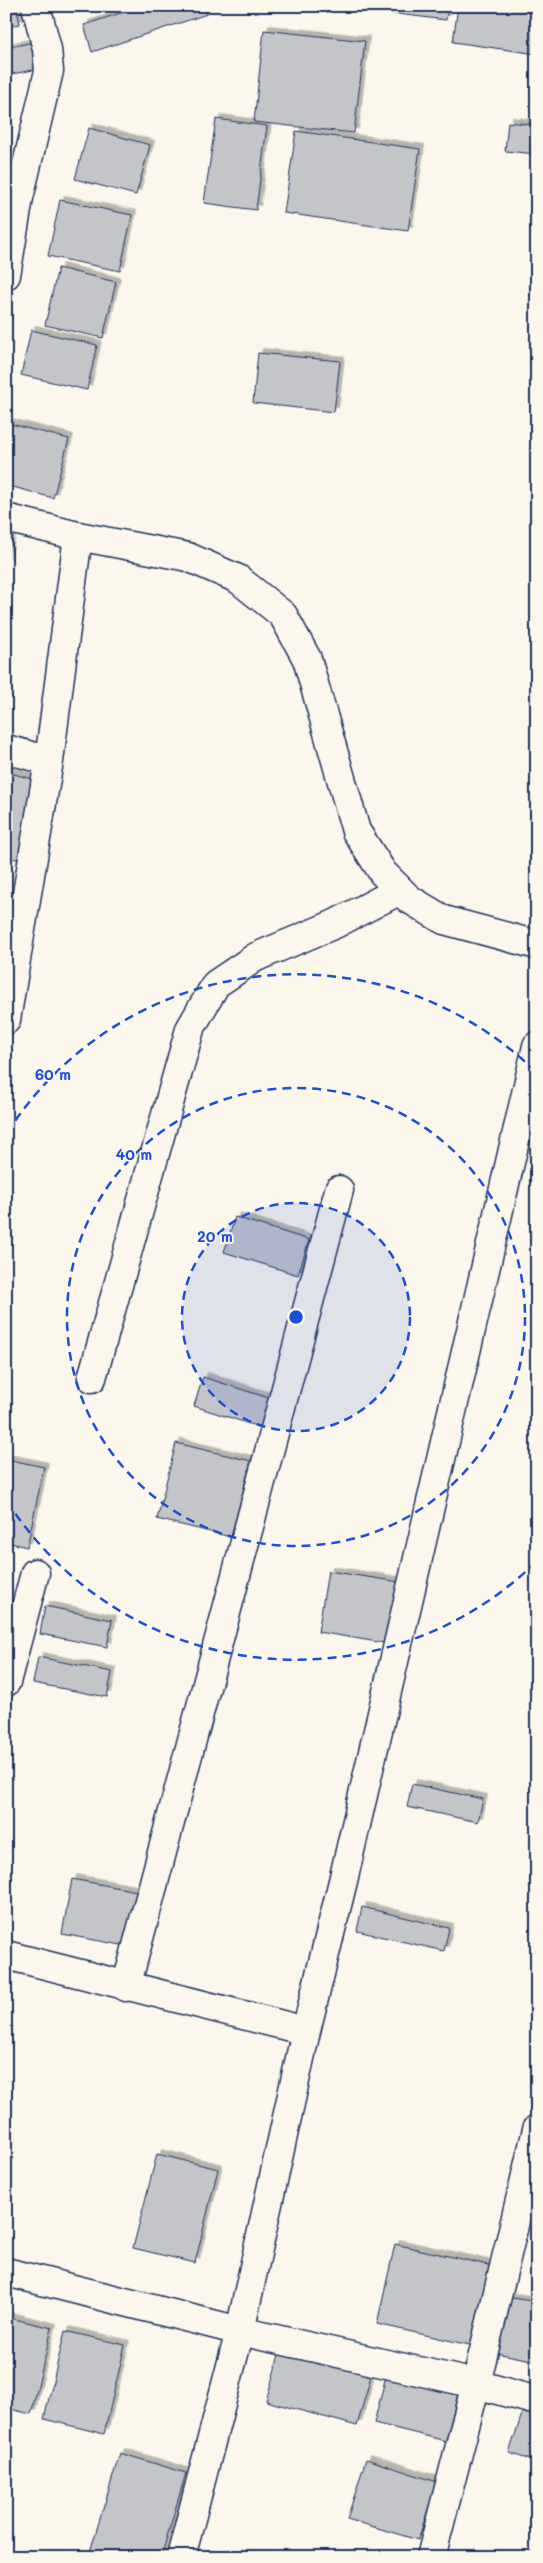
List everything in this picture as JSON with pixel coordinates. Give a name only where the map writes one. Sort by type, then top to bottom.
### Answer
[{"type":"street","points":[[6,275],[19,198],[49,71],[47,49],[36,6]]},
{"type":"street","points":[[6,518],[78,536],[188,557],[238,579],[283,614],[306,659],[356,831],[383,873],[409,899],[444,920],[537,945]]},
{"type":"street","points":[[6,1020],[49,761],[78,536]]},
{"type":"street","points":[[6,749],[49,761]]},
{"type":"street","points":[[92,1378],[190,1029],[216,984],[256,958],[335,924],[400,890]]},
{"type":"street","points":[[181,2557],[240,2331],[306,2031],[343,1881],[537,1046]]},
{"type":"street","points":[[126,1987],[339,1190]]},
{"type":"street","points":[[6,1682],[35,1573]]},
{"type":"street","points":[[6,1955],[126,1987],[306,2031]]},
{"type":"street","points":[[431,2557],[476,2384],[537,2129]]},
{"type":"street","points":[[6,2272],[240,2331],[476,2384],[537,2401]]},
{"type":"building","points":[[6,6],[16,6],[20,24],[6,27]]},
{"type":"building","points":[[142,6],[205,6],[207,14],[92,52],[84,25]]},
{"type":"building","points":[[373,6],[448,6],[446,20],[373,11]]},
{"type":"building","points":[[458,6],[537,6],[537,54],[453,42]]},
{"type":"building","points":[[264,30],[365,41],[354,133],[254,122]]},
{"type":"building","points":[[34,42],[39,69],[6,75],[6,48]]},
{"type":"building","points":[[216,119],[267,126],[256,210],[204,203]]},
{"type":"building","points":[[508,122],[537,125],[537,154],[505,151]]},
{"type":"building","points":[[89,128],[150,145],[136,195],[75,179]]},
{"type":"building","points":[[296,131],[420,149],[408,231],[284,213]]},
{"type":"building","points":[[60,200],[132,215],[120,271],[48,256]]},
{"type":"building","points":[[58,268],[116,282],[103,338],[45,325]]},
{"type":"building","points":[[31,330],[97,345],[87,390],[21,375]]},
{"type":"building","points":[[258,353],[340,361],[334,412],[253,403]]},
{"type":"building","points":[[7,423],[69,439],[53,498],[6,485]]},
{"type":"building","points":[[6,538],[11,539],[6,563]]},
{"type":"building","points":[[6,772],[40,781],[21,860],[6,857]]},
{"type":"building","points":[[235,1217],[309,1240],[298,1275],[224,1252]]},
{"type":"building","points":[[203,1377],[272,1399],[262,1428],[194,1406]]},
{"type":"building","points":[[176,1443],[251,1461],[231,1537],[157,1519]]},
{"type":"building","points":[[6,1459],[44,1467],[27,1547],[6,1542]]},
{"type":"building","points":[[328,1571],[400,1582],[390,1644],[318,1632]]},
{"type":"building","points":[[45,1606],[112,1620],[107,1647],[40,1634]]},
{"type":"building","points":[[38,1657],[112,1672],[107,1697],[33,1683]]},
{"type":"building","points":[[412,1784],[483,1799],[478,1822],[407,1807]]},
{"type":"building","points":[[72,1879],[142,1892],[132,1947],[62,1934]]},
{"type":"building","points":[[362,1907],[449,1928],[444,1951],[357,1931]]},
{"type":"building","points":[[157,2154],[218,2169],[195,2263],[133,2248]]},
{"type":"building","points":[[395,2244],[492,2266],[474,2346],[377,2324]]},
{"type":"building","points":[[506,2297],[537,2302],[537,2361],[496,2353]]},
{"type":"building","points":[[6,2317],[52,2328],[31,2414],[6,2408]]},
{"type":"building","points":[[65,2331],[125,2345],[104,2434],[44,2419]]},
{"type":"building","points":[[280,2351],[371,2376],[357,2426],[266,2401]]},
{"type":"building","points":[[386,2376],[458,2394],[446,2441],[374,2423]]},
{"type":"building","points":[[523,2411],[537,2416],[537,2462],[509,2453]]},
{"type":"building","points":[[120,2453],[186,2473],[161,2557],[89,2555]]},
{"type":"building","points":[[366,2459],[437,2482],[418,2540],[347,2519]]}]
